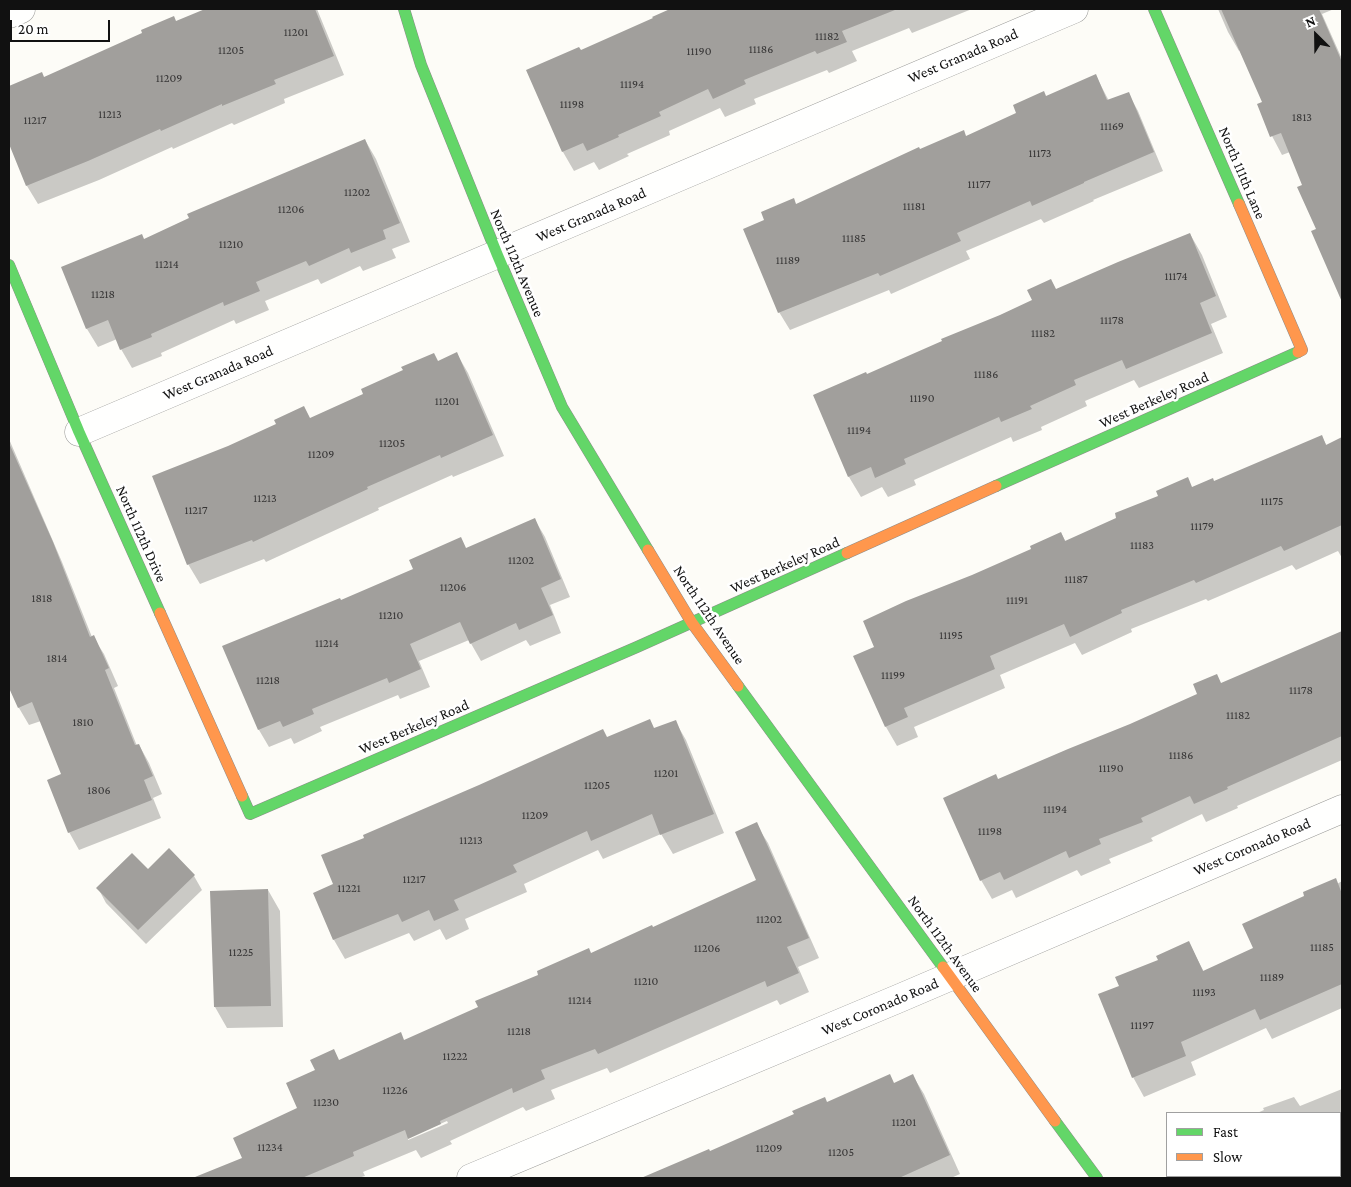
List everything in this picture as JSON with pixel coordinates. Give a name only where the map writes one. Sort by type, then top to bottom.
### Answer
[{"type":"street","points":[[9,14],[21,9]]},
{"type":"street","name":"North 112th Avenue","points":[[404,9],[420,65],[562,407],[608,485],[692,623],[1096,1178]]},
{"type":"street","name":"West Granada Road","points":[[79,432],[1074,9]]},
{"type":"street","name":"North 111th Lane","points":[[1154,9],[1302,350]]},
{"type":"street","name":"North 112th Drive","points":[[9,265],[79,432],[250,814]]},
{"type":"street","name":"West Berkeley Road","points":[[250,814],[692,623],[1302,350]]},
{"type":"street","name":"West Coronado Road","points":[[471,1178],[951,977],[1342,809]]},
{"type":"building","points":[[205,9],[315,9],[334,56],[274,80],[276,84],[222,106],[222,104],[161,131],[160,129],[26,186],[9,144],[9,86],[42,72],[44,77],[142,33],[141,30],[174,16],[176,21]]},
{"type":"building","points":[[670,9],[895,10],[842,31],[847,42],[817,54],[815,51],[744,80],[746,84],[713,99],[708,89],[659,112],[661,116],[587,151],[583,143],[562,152],[526,70],[579,47],[581,50]]},
{"type":"building","points":[[1221,9],[1319,9],[1342,62],[1342,302],[1311,231],[1316,229],[1297,187],[1302,185],[1281,133],[1270,137],[1257,104],[1262,102]]},
{"type":"building","points":[[1096,74],[1107,100],[1129,92],[1154,152],[1032,206],[1030,201],[957,233],[961,241],[880,276],[878,273],[778,313],[743,229],[764,220],[761,212],[794,198],[796,204],[919,147],[920,149],[964,130],[966,136],[1016,113],[1013,105],[1044,91],[1046,96]]},
{"type":"building","points":[[365,139],[400,223],[383,230],[386,239],[351,253],[349,248],[309,266],[306,261],[256,282],[260,291],[224,306],[223,302],[151,334],[152,337],[120,350],[108,320],[86,329],[61,267],[142,234],[144,239],[189,218],[187,214]]},
{"type":"building","points":[[1190,233],[1216,296],[1200,303],[1212,333],[1126,369],[1122,360],[1074,380],[1076,385],[1030,406],[1032,409],[1001,422],[999,417],[904,459],[906,464],[875,478],[871,467],[848,477],[813,395],[866,372],[867,374],[942,341],[941,339],[1032,300],[1027,290],[1051,279],[1056,289]]},
{"type":"building","points":[[457,352],[493,435],[441,458],[440,455],[367,487],[368,489],[253,542],[252,540],[187,565],[152,476],[228,446],[276,424],[274,420],[304,406],[310,418],[363,394],[361,389],[403,370],[401,367],[434,353],[438,361]]},
{"type":"building","points":[[1322,435],[1326,445],[1342,437],[1342,525],[1284,551],[1281,546],[1196,583],[1194,580],[1121,610],[1122,613],[1070,637],[1064,624],[990,656],[995,669],[904,708],[908,717],[885,727],[853,656],[874,647],[863,621],[1031,549],[1030,546],[1061,532],[1065,541],[1116,518],[1115,513],[1158,496],[1156,491],[1188,477],[1192,487],[1213,478],[1214,481]]},
{"type":"building","points":[[9,443],[53,542],[90,637],[94,635],[109,668],[105,670],[135,745],[139,744],[153,776],[144,780],[152,800],[68,833],[47,780],[61,774],[32,702],[18,708],[9,688]]},
{"type":"building","points":[[535,518],[561,579],[541,588],[553,615],[519,630],[516,623],[470,644],[460,622],[410,644],[421,669],[389,683],[387,678],[312,709],[314,714],[283,727],[280,721],[258,730],[222,646],[340,598],[341,600],[413,569],[409,560],[461,537],[466,548]]},
{"type":"building","points":[[1342,631],[1342,736],[1227,787],[1228,789],[1194,804],[1190,796],[1141,818],[1143,822],[1099,839],[1101,844],[1069,858],[1066,851],[1004,880],[1000,872],[980,881],[943,798],[996,774],[998,779],[1197,694],[1193,684],[1217,674],[1221,683]]},
{"type":"building","points":[[650,719],[654,728],[676,720],[714,814],[660,835],[652,814],[591,841],[587,831],[513,865],[517,872],[454,900],[459,910],[434,921],[429,910],[402,922],[398,914],[333,940],[313,893],[333,884],[321,855],[364,838],[363,835],[603,729],[607,737]]},
{"type":"building","points":[[757,822],[809,938],[787,947],[799,973],[767,987],[765,981],[598,1054],[595,1049],[541,1070],[545,1079],[513,1093],[512,1088],[440,1121],[441,1124],[408,1139],[405,1130],[353,1152],[354,1156],[302,1178],[195,1178],[242,1158],[233,1138],[297,1108],[286,1083],[315,1070],[310,1060],[334,1049],[339,1060],[401,1032],[404,1040],[478,1007],[475,1001],[538,975],[537,971],[589,948],[591,953],[756,880],[735,832]]},
{"type":"building","points":[[169,848],[195,875],[138,930],[96,888],[132,853],[148,869]]},
{"type":"building","points":[[1336,878],[1342,894],[1342,984],[1260,1020],[1255,1009],[1181,1042],[1186,1056],[1132,1078],[1098,994],[1119,986],[1115,977],[1158,960],[1156,956],[1189,941],[1203,971],[1253,948],[1242,924],[1304,896],[1303,892]]},
{"type":"building","points":[[268,889],[271,1006],[214,1007],[210,891]]},
{"type":"building","points":[[890,1074],[894,1083],[913,1074],[950,1155],[899,1178],[641,1178],[709,1149],[710,1151],[794,1114],[792,1111],[825,1097],[827,1102]]},
{"type":"traffic: fast","points":[[404,9],[421,65],[497,254],[562,407],[648,550]]},
{"type":"traffic: fast","points":[[1154,9],[1239,204]]},
{"type":"traffic: fast","points":[[9,265],[79,432],[160,613]]},
{"type":"traffic: fast","points":[[996,486],[1298,352]]},
{"type":"traffic: fast","points":[[242,796],[250,814],[637,647],[847,553]]},
{"type":"traffic: fast","points":[[738,686],[943,967]]},
{"type":"traffic: fast","points":[[1055,1121],[1097,1178]]},
{"type":"traffic: slow","points":[[1239,204],[1302,350],[1298,352]]},
{"type":"traffic: slow","points":[[847,553],[996,486]]},
{"type":"traffic: slow","points":[[648,550],[692,623],[738,686]]},
{"type":"traffic: slow","points":[[160,613],[242,796]]},
{"type":"traffic: slow","points":[[943,967],[1055,1121]]}]
